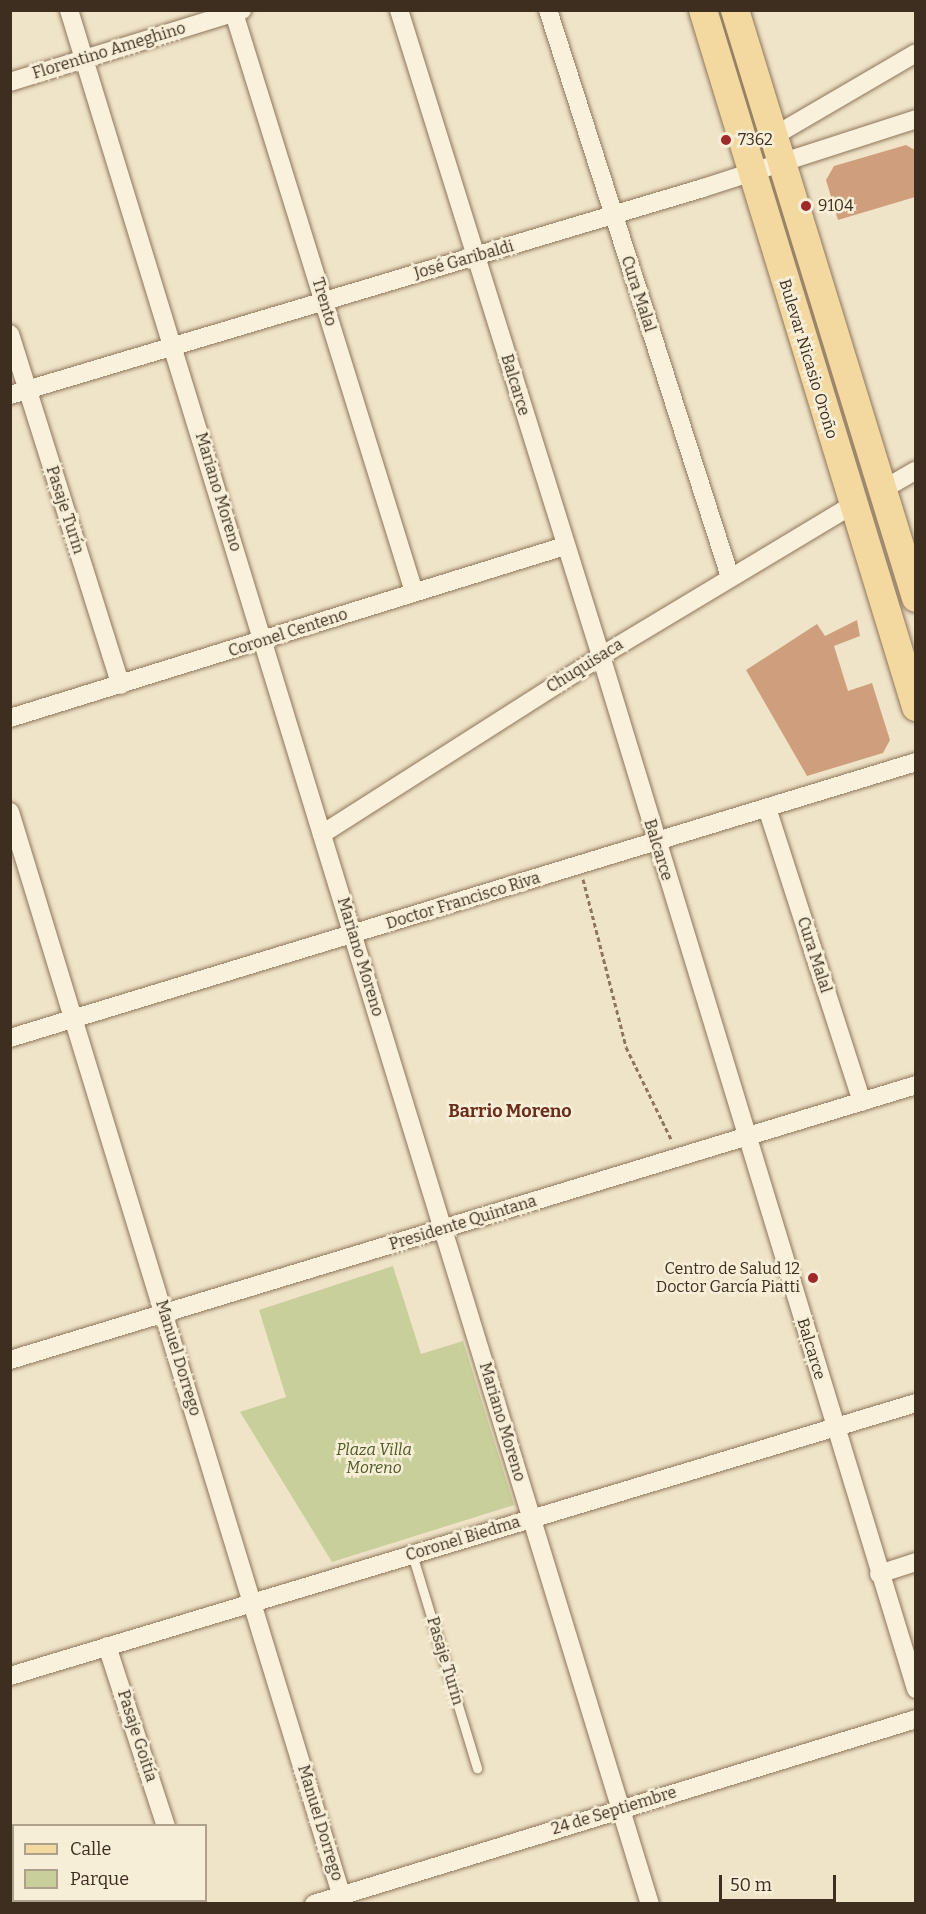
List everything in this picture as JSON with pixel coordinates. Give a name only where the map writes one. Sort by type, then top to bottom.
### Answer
[{"type":"main road","name":"Bulevar Nicasio Oroño","points":[[703,10],[915,707]]},
{"type":"main road","name":"Bulevar Nicasio Oroño","points":[[735,10],[915,598]]},
{"type":"street","name":"Mariano Moreno","points":[[69,10],[650,1904]]},
{"type":"street","name":"Balcarce","points":[[399,10],[601,656],[915,1689]]},
{"type":"street","name":"Cura Malal","points":[[548,10],[730,578]]},
{"type":"street","name":"Florentino Ameghino","points":[[10,81],[238,12]]},
{"type":"street","name":"Trento","points":[[238,12],[323,300],[414,591]]},
{"type":"street","points":[[777,149],[915,53]]},
{"type":"street","name":"José Garibaldi","points":[[19,393],[323,300],[475,257],[751,171],[777,149],[915,119]]},
{"type":"street","name":"Pasaje Turín","points":[[10,334],[19,393],[121,685]]},
{"type":"street","points":[[882,490],[915,470]]},
{"type":"street","name":"Chuquisaca","points":[[322,834],[601,656],[852,505]]},
{"type":"street","name":"Coronel Centeno","points":[[10,718],[565,546]]},
{"type":"street","name":"Doctor Francisco Riva","points":[[10,1038],[915,762]]},
{"type":"street","name":"Cura Malal","points":[[767,807],[862,1102]]},
{"type":"street","name":"Manuel Dorrego","points":[[10,812],[343,1899]]},
{"type":"street","name":"Presidente Quintana","points":[[10,1360],[915,1085]]},
{"type":"street","name":"Coronel Biedma","points":[[10,1676],[915,1403]]},
{"type":"street","points":[[879,1574],[915,1562]]},
{"type":"street","name":"Pasaje Goitía","points":[[107,1646],[165,1824]]},
{"type":"street","name":"24 de Septiembre","points":[[314,1904],[343,1899],[621,1809],[915,1719]]},
{"type":"lane","name":"Pasaje Turín","points":[[412,1554],[477,1768]]},
{"type":"path","points":[[580,865],[626,1047],[680,1158]]},
{"type":"green space","name":"Plaza Villa Moreno","points":[[393,1266],[421,1354],[463,1341],[514,1505],[332,1562],[240,1412],[286,1397],[259,1310]]},
{"type":"building","points":[[906,145],[915,150],[915,197],[838,220],[826,180],[834,166]]},
{"type":"building","points":[[857,620],[860,636],[834,646],[848,691],[872,683],[890,740],[883,753],[807,776],[746,670],[817,624],[825,636]]},
{"type":"place","name":"7362","points":[[726,140]]},
{"type":"place","name":"9104","points":[[806,206]]},
{"type":"place","name":"Centro de Salud 12 Doctor García Piatti","points":[[813,1278]]},
{"type":"district","name":"Barrio Moreno","points":[[510,1111]]}]
